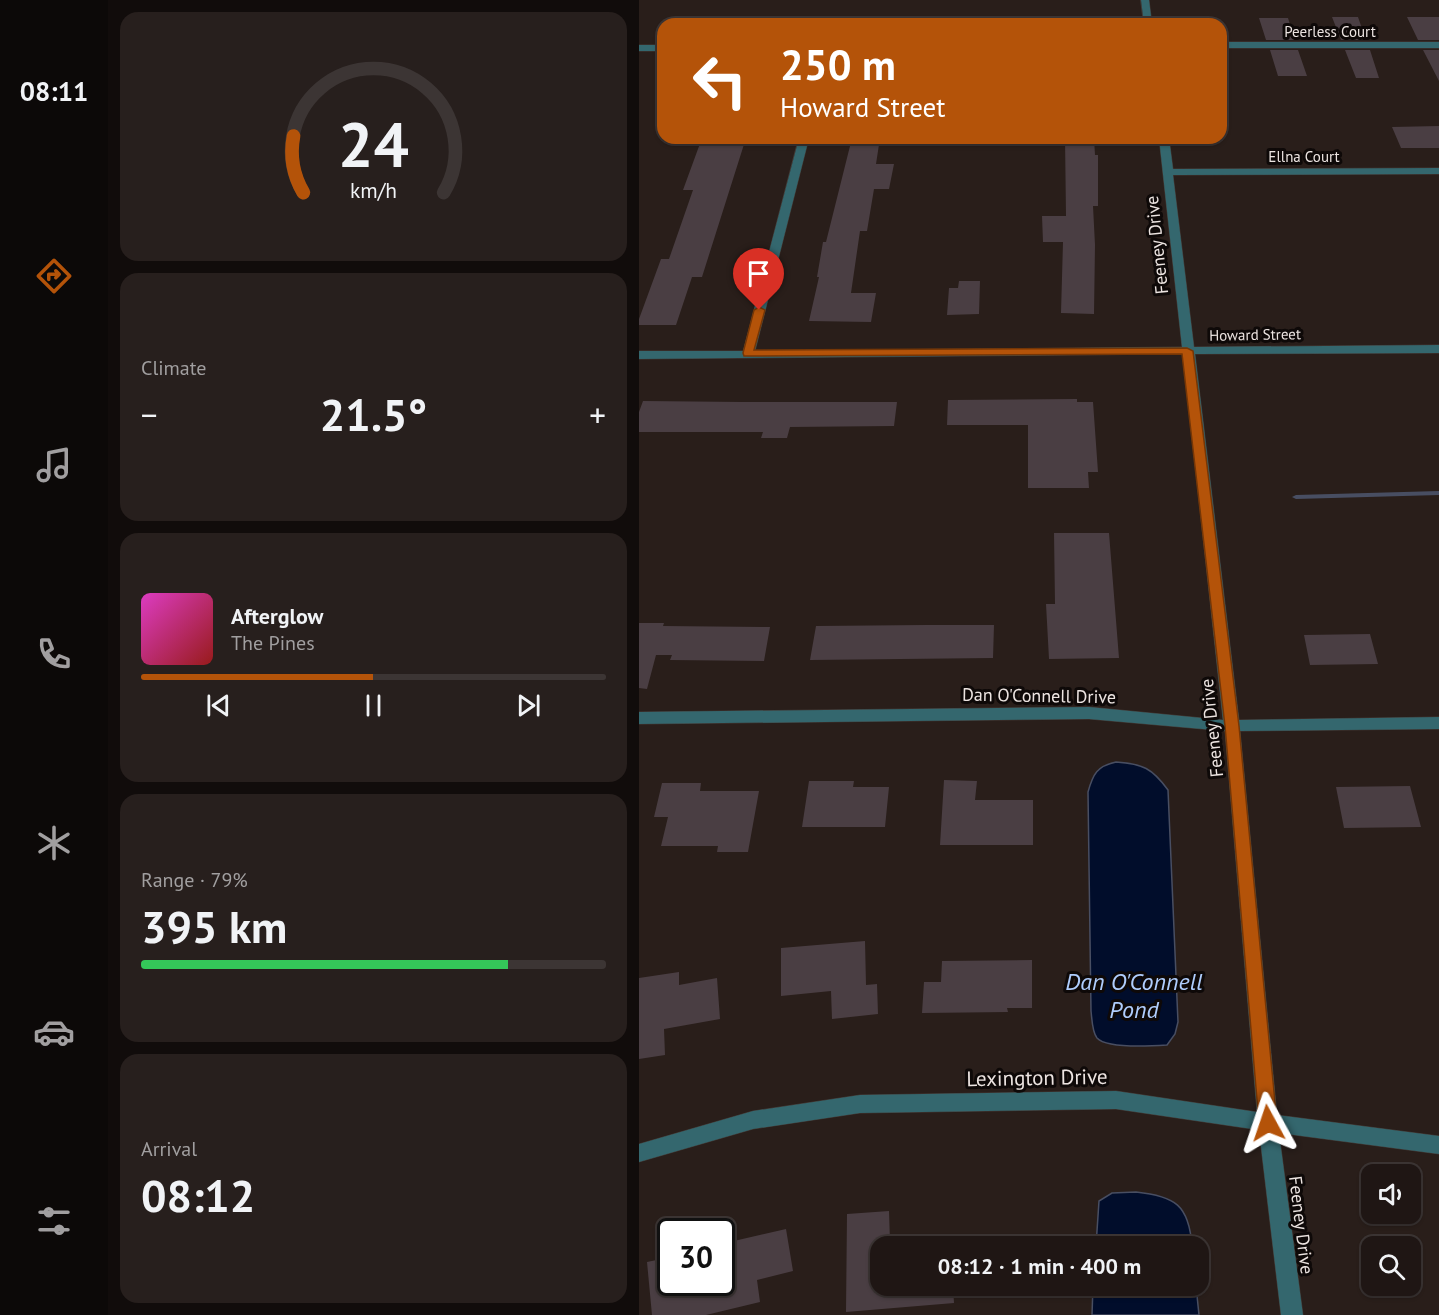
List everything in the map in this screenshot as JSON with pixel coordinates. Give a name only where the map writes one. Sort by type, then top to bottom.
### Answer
[{"type":"street","points":[[1145,0],[1147,18]]},
{"type":"street","name":"Peerless Court","points":[[1227,45],[1439,45]]},
{"type":"street","points":[[639,48],[657,48]]},
{"type":"street","points":[[748,353],[802,144]]},
{"type":"street","name":"Feeney Drive","points":[[1165,144],[1232,726],[1268,1123],[1292,1315]]},
{"type":"street","name":"Ellna Court","points":[[1169,172],[1439,171]]},
{"type":"street","name":"Howard Street","points":[[639,354],[1439,349]]},
{"type":"street","name":"Dan O'Connell Drive","points":[[639,718],[1089,713],[1232,726],[1439,723]]},
{"type":"street","name":"Lexington Drive","points":[[639,1153],[753,1120],[860,1104],[1116,1101],[1439,1145]]},
{"type":"water","name":"Dan O'Connell Pond","points":[[1116,762],[1146,768],[1168,790],[1178,1022],[1175,1034],[1167,1045],[1110,1044],[1102,1042],[1094,1032],[1091,1011],[1088,792],[1097,772],[1104,766]]},
{"type":"water","points":[[1136,1192],[1161,1196],[1170,1200],[1183,1212],[1191,1236],[1097,1236],[1099,1201],[1112,1193]]},
{"type":"water","points":[[1093,1296],[1197,1296],[1199,1315],[1092,1315]]},
{"type":"building","points":[[1332,17],[1358,17],[1366,40],[1341,40]]},
{"type":"building","points":[[1407,17],[1439,17],[1439,40],[1418,40]]},
{"type":"building","points":[[1259,18],[1288,18],[1295,40],[1266,40]]},
{"type":"building","points":[[1270,50],[1298,50],[1307,76],[1278,76]]},
{"type":"building","points":[[1345,50],[1370,50],[1379,78],[1356,78]]},
{"type":"building","points":[[1423,50],[1439,50],[1439,81]]},
{"type":"building","points":[[1439,126],[1439,148],[1401,148],[1392,127]]},
{"type":"building","points":[[700,144],[744,144],[702,277],[692,277],[676,325],[639,325],[639,319],[661,259],[669,259],[693,190],[683,190]]},
{"type":"building","points":[[850,144],[879,144],[876,164],[894,164],[889,189],[874,189],[867,231],[860,231],[851,293],[876,293],[871,322],[809,321],[819,277],[817,277],[823,242],[826,242]]},
{"type":"building","points":[[1065,144],[1094,144],[1095,155],[1098,155],[1098,206],[1093,206],[1094,314],[1061,313],[1063,242],[1043,242],[1042,216],[1066,216]]},
{"type":"building","points":[[959,281],[980,281],[979,314],[947,315],[949,288],[958,288]]},
{"type":"building","points":[[1077,399],[1077,402],[1093,402],[1098,472],[1088,472],[1089,488],[1028,488],[1028,425],[947,425],[948,400]]},
{"type":"building","points":[[643,401],[897,402],[894,426],[790,427],[787,438],[761,438],[763,432],[639,432],[639,412]]},
{"type":"building","points":[[1054,533],[1109,533],[1119,658],[1049,659],[1046,604],[1055,604]]},
{"type":"building","points":[[639,623],[664,623],[663,626],[770,627],[764,661],[670,660],[672,655],[656,655],[647,689],[639,688]]},
{"type":"building","points":[[994,625],[993,658],[810,660],[816,626]]},
{"type":"building","points":[[1370,634],[1378,664],[1310,665],[1304,635]]},
{"type":"building","points":[[944,780],[977,781],[975,800],[1033,800],[1033,845],[940,845]]},
{"type":"building","points":[[809,781],[854,781],[853,787],[889,787],[885,827],[802,827]]},
{"type":"building","points":[[662,783],[701,783],[700,791],[759,791],[748,852],[717,852],[718,846],[661,846],[668,817],[654,817]]},
{"type":"building","points":[[1410,786],[1421,827],[1344,828],[1336,787]]},
{"type":"building","points":[[865,941],[866,985],[877,984],[878,1014],[832,1019],[831,991],[781,996],[781,948]]},
{"type":"building","points":[[1032,960],[1032,1008],[1007,1008],[1008,1012],[922,1013],[924,982],[941,982],[942,961]]},
{"type":"building","points":[[679,972],[679,985],[717,978],[720,1019],[664,1029],[665,1055],[639,1059],[639,978]]},
{"type":"building","points":[[889,1211],[890,1236],[870,1236],[870,1296],[954,1296],[954,1303],[846,1312],[847,1214]]},
{"type":"building","points":[[786,1229],[793,1271],[757,1280],[760,1302],[706,1315],[652,1315],[647,1262],[657,1260],[657,1296],[735,1296],[735,1241]]},
{"type":"waterway","points":[[1296,497],[1439,493]]},
{"type":"route","points":[[759,310],[748,353],[1187,351],[1232,726],[1268,1123]]}]
